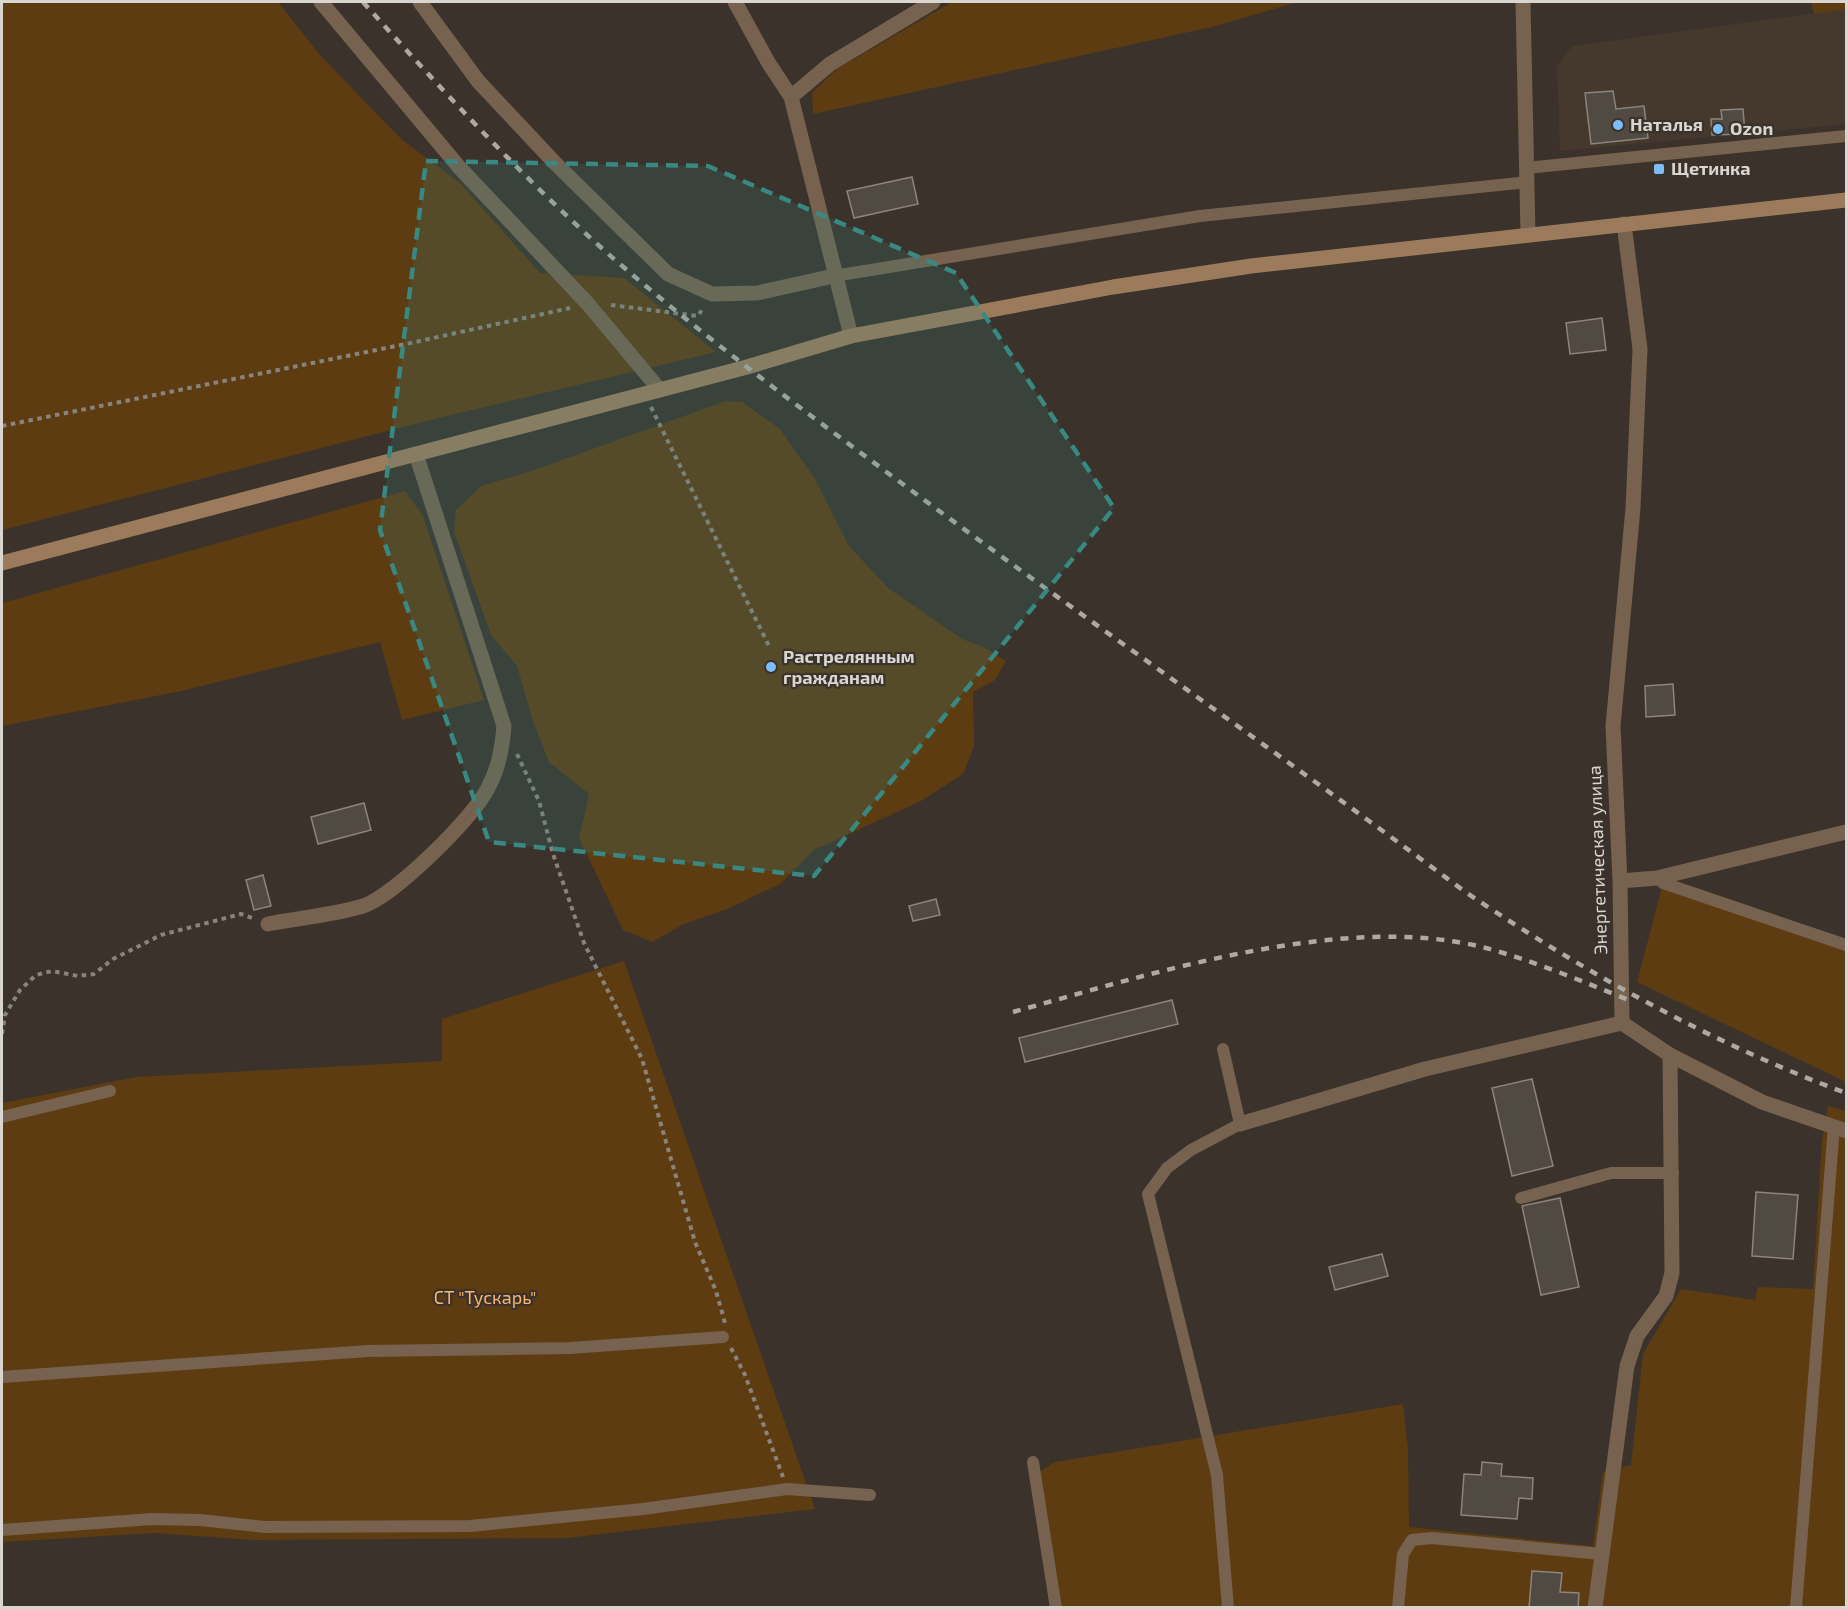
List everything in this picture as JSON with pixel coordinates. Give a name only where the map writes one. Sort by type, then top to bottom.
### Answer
[{"type":"main road","points":[[2,564],[851,336],[1102,289],[1239,268],[1846,201]]},
{"type":"street","points":[[321,2],[459,167],[588,304],[652,391]]},
{"type":"street","points":[[420,2],[478,81],[554,162],[669,274],[712,294],[757,293],[834,276]]},
{"type":"street","points":[[735,2],[768,62],[791,97],[834,276],[851,336]]},
{"type":"street","points":[[791,97],[830,64],[933,2]]},
{"type":"street","points":[[1523,2],[1527,235]]},
{"type":"street","name":"Энергетическая улица","points":[[1622,1023],[1620,881],[1613,726],[1633,508],[1640,349],[1624,225]]},
{"type":"street","points":[[268,924],[364,906],[395,886],[424,863],[456,828],[487,791],[500,761],[504,726],[416,454]]},
{"type":"street","points":[[1620,881],[1657,878],[1846,832]]},
{"type":"street","points":[[1240,1124],[1425,1069],[1622,1023],[1670,1055],[1762,1102],[1840,1128]]},
{"type":"street","points":[[1595,1608],[1600,1554],[1627,1365],[1637,1336],[1666,1296],[1672,1273],[1673,1173],[1670,1055]]},
{"type":"lane","points":[[834,276],[1200,216],[1846,136]]},
{"type":"lane","points":[[1657,878],[1663,883],[1846,945]]},
{"type":"lane","points":[[1223,1049],[1240,1124],[1191,1150],[1167,1167],[1148,1194],[1217,1475],[1228,1608]]},
{"type":"lane","points":[[2,1117],[110,1091]]},
{"type":"lane","points":[[1796,1608],[1840,1128]]},
{"type":"lane","points":[[1521,1198],[1611,1173],[1673,1173]]},
{"type":"lane","points":[[2,1377],[356,1352],[570,1348],[723,1337]]},
{"type":"lane","points":[[1033,1462],[1056,1608]]},
{"type":"lane","points":[[2,1530],[152,1519],[200,1520],[265,1527],[470,1526],[643,1509],[787,1489],[870,1495]]},
{"type":"lane","points":[[1398,1608],[1403,1554],[1412,1540],[1432,1538],[1600,1554]]},
{"type":"path","points":[[2,426],[406,344],[588,304],[698,316],[712,294]]},
{"type":"path","points":[[652,391],[769,646]]},
{"type":"path","points":[[516,752],[539,801],[553,854],[584,943],[642,1059],[695,1242],[716,1291],[725,1321],[723,1337],[736,1353],[787,1489]]},
{"type":"path","points":[[2,1034],[4,1015],[20,990],[36,975],[52,971],[78,976],[94,974],[113,959],[161,935],[241,914],[268,924]]},
{"type":"highlighted area","points":[[426,161],[708,166],[956,273],[1114,508],[814,876],[489,842],[380,530]]},
{"type":"shaded area","points":[[1846,9],[1846,124],[1560,151],[1557,66],[1572,46]]},
{"type":"green space","points":[[2,2],[278,2],[320,55],[401,139],[460,183],[540,273],[624,278],[716,352],[430,420],[2,530]]},
{"type":"green space","points":[[952,2],[1298,2],[1212,27],[813,114],[812,93],[837,69]]},
{"type":"green space","points":[[1811,2],[1846,2],[1846,9],[1814,14]]},
{"type":"green space","points":[[726,401],[742,402],[780,429],[815,479],[849,546],[888,588],[962,639],[983,647],[1006,661],[995,680],[973,692],[974,746],[963,774],[921,801],[814,850],[780,884],[727,909],[684,924],[652,942],[623,930],[579,838],[589,794],[549,762],[533,721],[517,666],[491,635],[454,532],[456,510],[481,486],[531,471]]},
{"type":"green space","points":[[405,491],[423,516],[484,700],[402,720],[380,642],[181,691],[2,726],[2,603]]},
{"type":"green space","points":[[1663,883],[1846,945],[1846,1082],[1637,982]]},
{"type":"green space","name":"СТ \"Тускарь\"","points":[[624,961],[815,1509],[567,1538],[253,1540],[155,1533],[2,1542],[2,1103],[136,1077],[442,1061],[442,1019]]},
{"type":"green space","points":[[1828,1106],[1846,1111],[1846,1607],[1050,1607],[1031,1477],[1055,1462],[1403,1404],[1408,1449],[1409,1527],[1593,1546],[1603,1472],[1631,1465],[1643,1354],[1681,1289],[1755,1300],[1758,1287],[1813,1289],[1822,1141]]},
{"type":"building","name":"Наталья","points":[[1613,91],[1616,109],[1644,106],[1648,138],[1591,144],[1585,93]]},
{"type":"building","points":[[1743,109],[1745,134],[1712,135],[1711,119],[1722,119],[1721,110]]},
{"type":"building","points":[[912,177],[918,204],[854,218],[847,191]]},
{"type":"building","points":[[1602,318],[1606,350],[1570,354],[1566,323]]},
{"type":"building","points":[[1673,684],[1675,715],[1646,717],[1645,686]]},
{"type":"building","points":[[364,803],[371,830],[318,844],[311,817]]},
{"type":"building","points":[[263,875],[271,906],[254,910],[246,880]]},
{"type":"building","points":[[936,899],[940,915],[913,921],[909,906]]},
{"type":"building","points":[[1172,1000],[1178,1024],[1025,1062],[1019,1038]]},
{"type":"building","points":[[1532,1079],[1553,1166],[1512,1176],[1492,1088]]},
{"type":"building","points":[[1756,1192],[1798,1195],[1793,1259],[1752,1256]]},
{"type":"building","points":[[1560,1198],[1579,1287],[1541,1295],[1522,1206]]},
{"type":"building","points":[[1382,1254],[1388,1276],[1335,1290],[1329,1267]]},
{"type":"building","points":[[1482,1462],[1502,1464],[1501,1476],[1533,1478],[1532,1499],[1519,1498],[1517,1519],[1461,1515],[1464,1474],[1481,1475]]},
{"type":"building","points":[[1532,1571],[1562,1573],[1560,1592],[1579,1593],[1578,1608],[1529,1608]]},
{"type":"railway","points":[[363,2],[481,130],[606,252],[715,342],[904,485],[1464,891],[1509,921],[1649,1004],[1746,1052],[1846,1093]]},
{"type":"railway","points":[[1013,1012],[1186,965],[1248,952],[1310,942],[1372,937],[1431,939],[1486,948],[1540,965],[1631,1001]]},
{"type":"place","name":"Наталья","points":[[1618,125]]},
{"type":"place","name":"Ozon","points":[[1718,129]]},
{"type":"place","name":"Щетинка","points":[[1659,169]]},
{"type":"place","name":"Растрелянным гражданам","points":[[771,667]]}]
